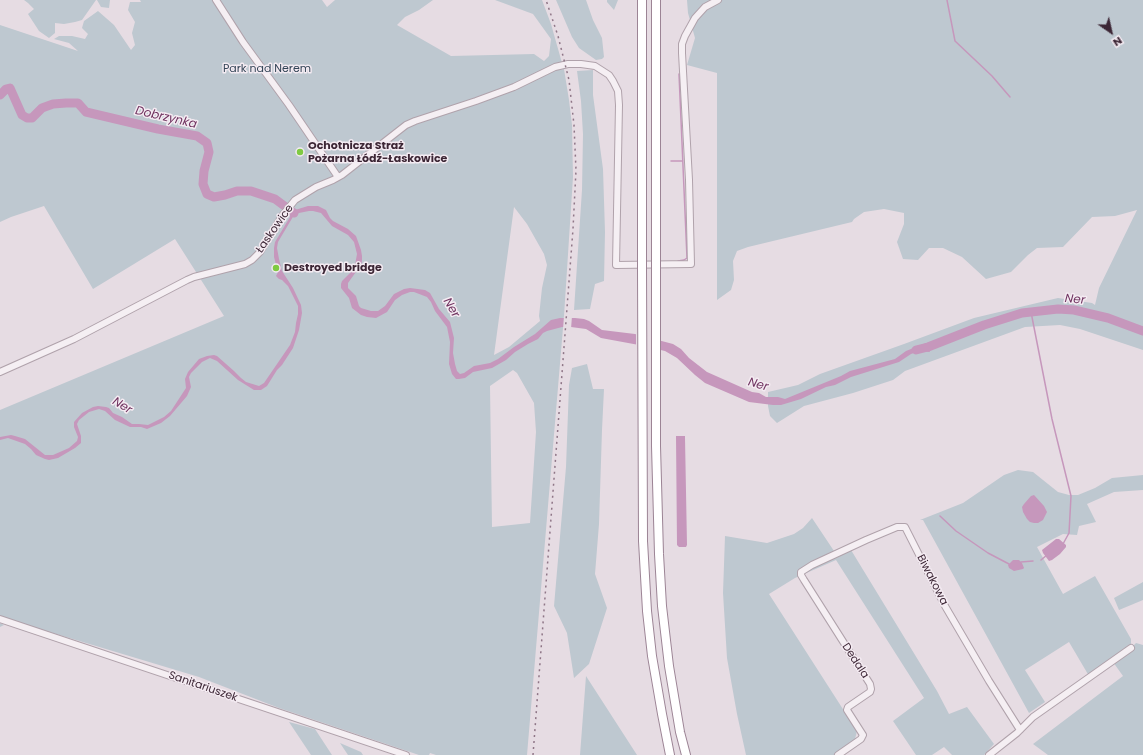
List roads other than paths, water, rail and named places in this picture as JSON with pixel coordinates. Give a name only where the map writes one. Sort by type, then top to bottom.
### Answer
[{"type":"highway","points":[[642,0],[643,541],[647,611],[652,656],[670,755]]},
{"type":"highway","points":[[656,0],[656,446],[659,554],[662,606],[669,666],[680,732],[686,755]]},
{"type":"street","points":[[216,0],[243,42],[338,177]]},
{"type":"street","name":"Łaskowice","points":[[0,372],[74,339],[187,280],[245,264],[252,260],[260,252],[284,214],[293,203],[306,193],[338,177],[406,125],[514,87],[555,67],[568,64],[595,66],[609,75],[618,92],[616,265],[692,264],[682,44],[695,18],[705,7],[718,0]]},
{"type":"street","name":"Biwakowa","points":[[801,572],[812,565],[866,540],[897,527],[905,527],[946,606],[989,681],[1020,730]]},
{"type":"street","name":"Dedala","points":[[801,572],[804,580],[870,684],[870,692],[848,707],[847,710],[863,735],[862,739],[838,755]]},
{"type":"street","name":"Sanitariuszek","points":[[0,619],[406,755]]},
{"type":"street","points":[[988,755],[1017,733],[1033,717],[1131,648]]},
{"type":"waterway","points":[[947,0],[955,41],[992,76],[1010,97]]},
{"type":"waterway","points":[[678,261],[687,258],[679,74]]},
{"type":"waterway","name":"Dobrzynka","points":[[0,95],[6,89],[10,88],[22,115],[27,118],[32,118],[42,108],[53,104],[78,103],[86,112],[158,129],[197,136],[207,143],[209,152],[204,171],[203,184],[207,194],[214,197],[237,191],[251,191],[275,199],[294,213]]},
{"type":"waterway","points":[[671,161],[683,161]]},
{"type":"waterway","name":"Ner","points":[[916,350],[1022,313],[1058,309],[1074,310],[1108,318],[1143,331]]},
{"type":"waterway","points":[[1031,312],[1052,419],[1071,496],[1069,533],[1063,544]]},
{"type":"waterway","points":[[940,516],[956,531],[988,553],[1009,564]]},
{"type":"waterway","points":[[1041,560],[1047,555]]},
{"type":"waterway","points":[[1021,562],[1033,561]]},
{"type":"railway","points":[[533,755],[573,229],[576,170],[574,125],[569,80],[558,36],[546,0]]},
{"type":"place","name":"Ochotnicza Straż Pożarna Łódź-Łaskowice","points":[[300,152]]},
{"type":"place","name":"Destroyed bridge","points":[[276,268]]},
{"type":"park label","name":"Park nad Nerem","points":[[267,69]]}]
